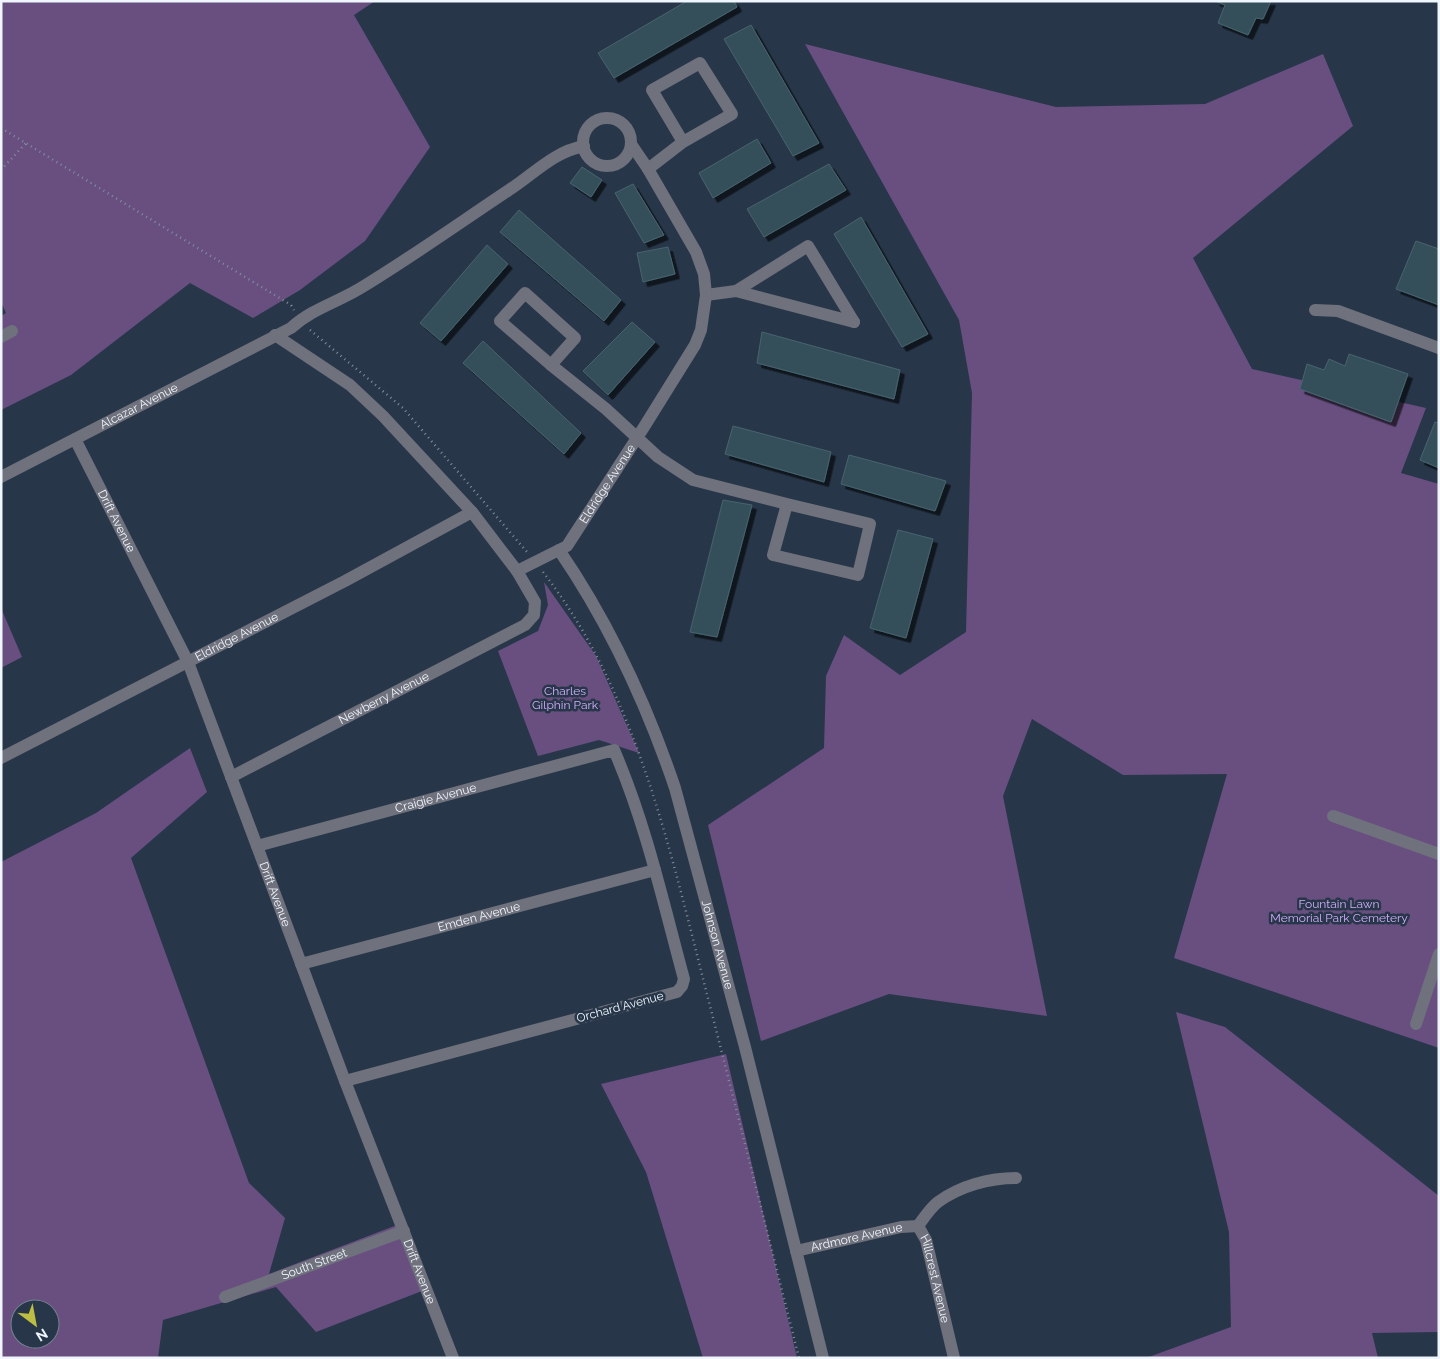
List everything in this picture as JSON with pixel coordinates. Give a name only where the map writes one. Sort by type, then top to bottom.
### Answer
[{"type":"street","points":[[648,169],[682,142],[732,114],[700,63],[652,90],[682,142]]},
{"type":"street","points":[[606,118],[614,119],[624,124],[632,136],[625,158],[617,164],[608,166],[599,165],[590,160],[584,146],[584,133],[589,126],[606,118]]},
{"type":"street","name":"Eldridge Avenue","points":[[517,571],[567,546],[636,439],[694,345],[701,330],[706,295],[704,274],[696,252],[648,169],[631,144]]},
{"type":"street","name":"Alcazar Avenue","points":[[1,476],[291,328],[314,310],[364,286],[515,187],[556,155],[584,146]]},
{"type":"street","points":[[706,295],[736,291],[854,322],[808,246],[736,291]]},
{"type":"street","points":[[551,366],[575,338],[525,293],[500,321],[551,366],[606,409],[636,439],[658,457],[693,480],[870,524],[858,576],[773,555],[786,504]]},
{"type":"street","points":[[1315,310],[1338,311],[1439,348]]},
{"type":"street","points":[[275,335],[350,385],[383,416],[472,512],[517,571]]},
{"type":"street","name":"Drift Avenue","points":[[75,439],[188,662],[345,1080],[453,1358]]},
{"type":"street","name":"Eldridge Avenue","points":[[1,758],[346,581],[472,512]]},
{"type":"street","name":"Johnson Avenue","points":[[559,550],[602,619],[664,754],[692,842],[823,1358]]},
{"type":"street","name":"Newberry Avenue","points":[[231,777],[525,625],[534,615],[535,602],[517,571]]},
{"type":"street","name":"Craigie Avenue","points":[[257,846],[614,750]]},
{"type":"street","name":"Orchard Avenue","points":[[345,1080],[677,992],[682,986],[684,979],[655,870],[631,789],[614,750]]},
{"type":"street","points":[[1333,816],[1439,854]]},
{"type":"street","name":"Emden Avenue","points":[[301,964],[655,870]]},
{"type":"street","points":[[1416,1024],[1439,954]]},
{"type":"street","name":"Hillcrest Avenue","points":[[954,1358],[926,1240],[918,1226],[936,1203],[958,1190],[982,1182],[1016,1178]]},
{"type":"street","name":"Ardmore Avenue","points":[[796,1251],[901,1227],[918,1226]]},
{"type":"street","name":"South Street","points":[[225,1297],[404,1231]]},
{"type":"path","points":[[1,128],[291,305]]},
{"type":"path","points":[[1,170],[26,143]]},
{"type":"green space","points":[[1,1],[375,1],[354,15],[430,147],[365,241],[300,290],[253,318],[190,283],[71,375],[1,410],[1,316],[6,313],[1,302]]},
{"type":"green space","name":"Fountain Lawn Memorial Park Cemetery","points":[[805,44],[1056,107],[1205,104],[1323,54],[1353,126],[1193,258],[1252,369],[1426,408],[1401,473],[1439,484],[1439,1048],[1174,958],[1227,774],[1123,775],[1032,719],[1003,796],[1047,1016],[889,994],[761,1041],[708,825],[824,748],[826,676],[844,635],[900,675],[966,632],[972,393],[959,320]]},
{"type":"green space","name":"Charles Gilphin Park","points":[[544,582],[596,656],[639,753],[599,740],[538,756],[498,651],[538,631],[548,605]]},
{"type":"green space","points":[[1,608],[22,657],[1,668]]},
{"type":"green space","points":[[190,748],[207,792],[131,858],[249,1183],[285,1218],[269,1274],[397,1225],[422,1291],[316,1332],[276,1287],[163,1320],[158,1358],[1,1358],[1,862],[96,813]]},
{"type":"green space","points":[[1176,1012],[1225,1027],[1439,1196],[1439,1332],[1372,1333],[1378,1358],[1146,1358],[1231,1327],[1229,1232]]},
{"type":"green space","points":[[726,1054],[797,1358],[703,1358],[646,1172],[601,1084]]},
{"type":"building","points":[[687,1],[734,1],[737,7],[614,78],[598,53]]},
{"type":"building","points":[[1215,1],[1271,1],[1263,19],[1256,18],[1248,35],[1218,23],[1225,5]]},
{"type":"building","points":[[751,25],[819,143],[793,156],[724,39]]},
{"type":"building","points":[[757,139],[771,163],[713,198],[699,173]]},
{"type":"building","points":[[829,164],[846,190],[764,237],[747,209]]},
{"type":"building","points":[[582,167],[602,180],[591,197],[570,183]]},
{"type":"building","points":[[633,184],[664,235],[644,243],[615,193]]},
{"type":"building","points":[[519,210],[621,300],[604,321],[500,232]]},
{"type":"building","points":[[861,217],[928,334],[902,347],[834,234]]},
{"type":"building","points":[[1416,241],[1439,249],[1439,305],[1396,289]]},
{"type":"building","points":[[487,245],[508,264],[441,341],[420,323]]},
{"type":"building","points":[[668,247],[675,274],[643,282],[637,253]]},
{"type":"building","points":[[632,322],[655,342],[608,395],[583,371]]},
{"type":"building","points":[[762,332],[900,370],[894,399],[757,363]]},
{"type":"building","points":[[483,341],[581,433],[564,454],[463,363]]},
{"type":"building","points":[[1349,354],[1408,374],[1391,422],[1300,389],[1307,364],[1324,370],[1329,359],[1345,366]]},
{"type":"building","points":[[1435,422],[1439,423],[1439,468],[1420,460]]},
{"type":"building","points":[[733,426],[831,452],[824,482],[725,454]]},
{"type":"building","points":[[849,455],[946,481],[935,511],[841,484]]},
{"type":"building","points":[[723,500],[752,505],[717,637],[690,632]]},
{"type":"building","points":[[898,530],[933,539],[906,638],[870,628]]}]
